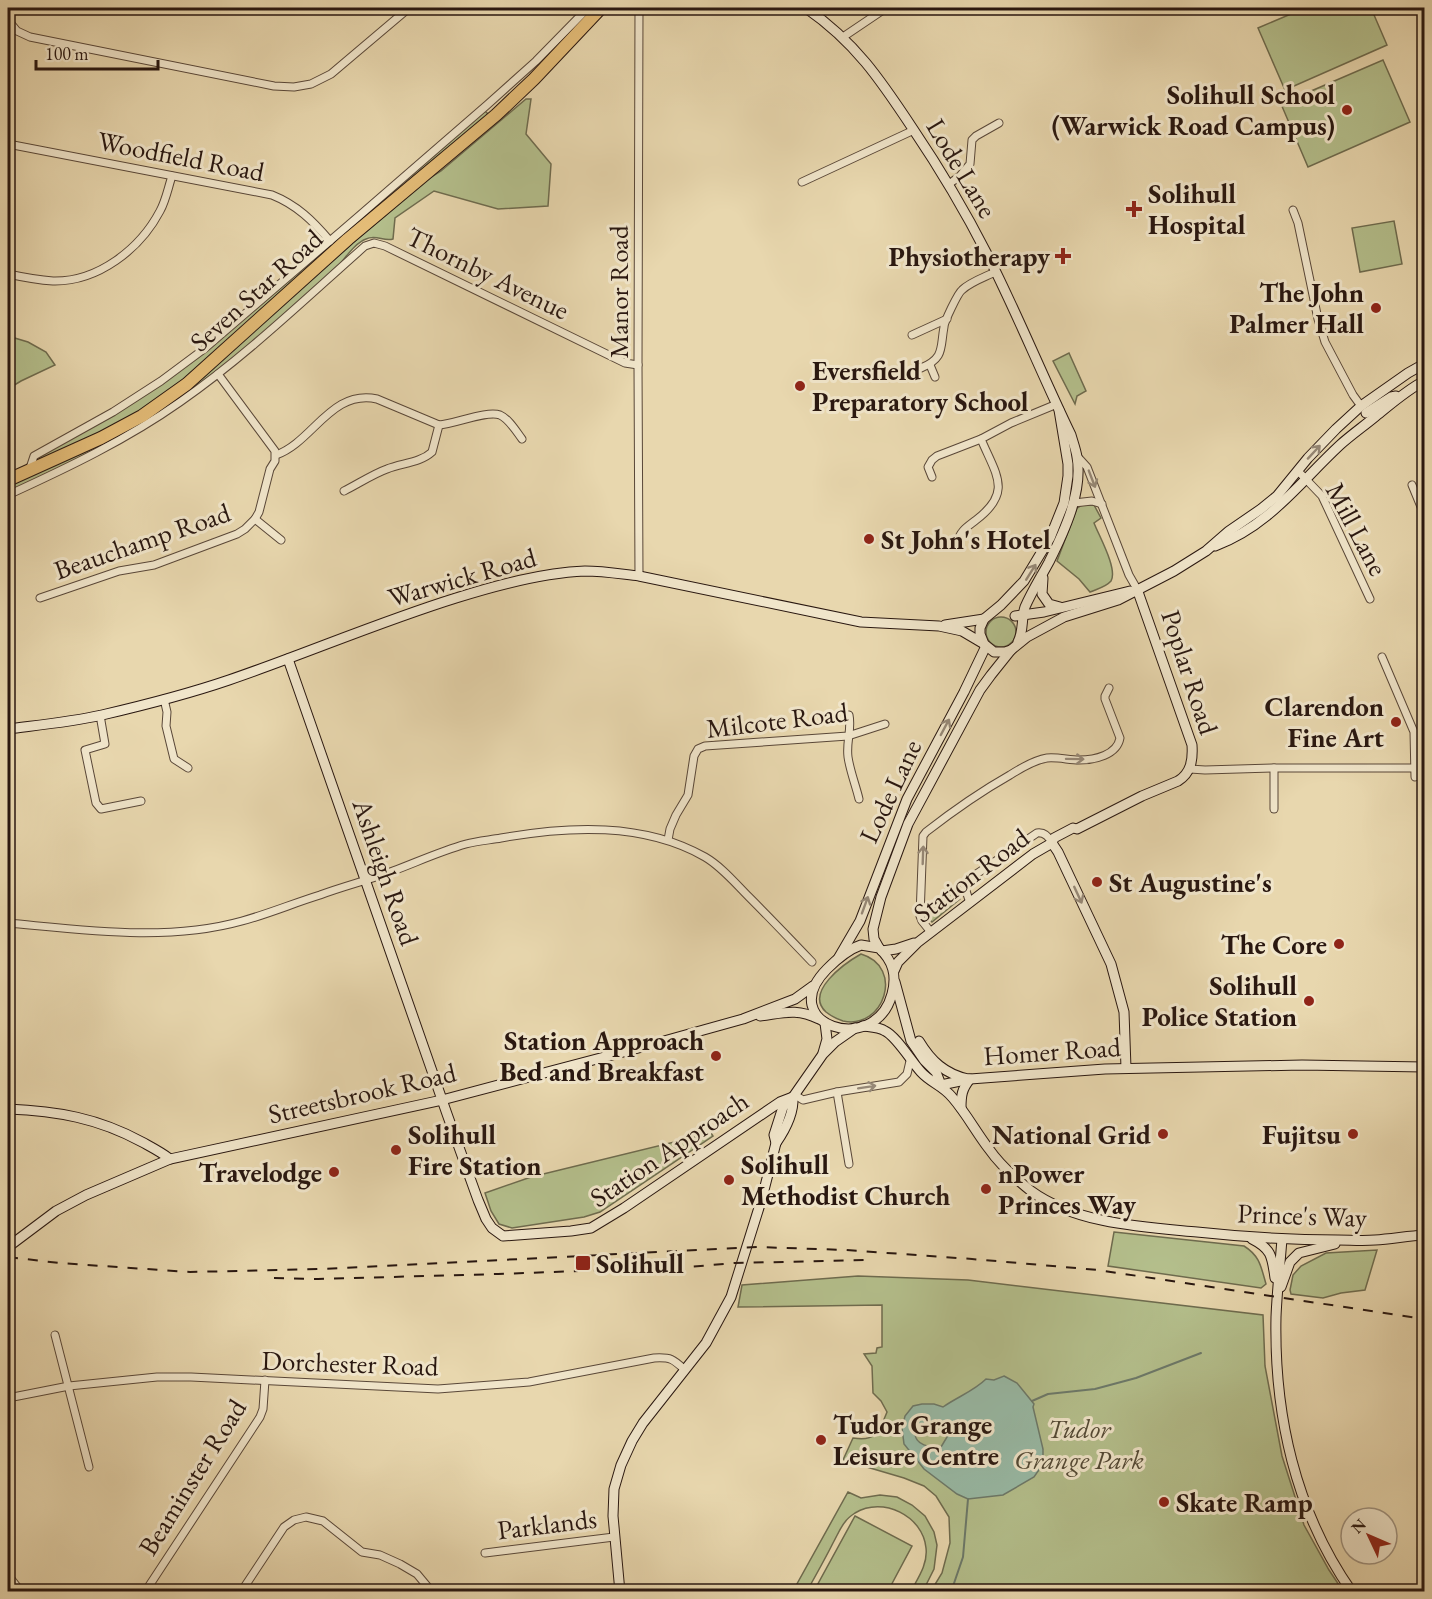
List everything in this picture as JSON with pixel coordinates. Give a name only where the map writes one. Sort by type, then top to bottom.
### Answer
[{"type":"highway","name":"Seven Star Road","points":[[8,480],[100,438],[142,416],[173,395],[206,368],[348,239],[496,115],[534,79],[601,8]]},
{"type":"main road","name":"Lode Lane","points":[[806,8],[843,37],[867,63],[949,184],[995,272],[1071,435],[1077,456],[1078,478],[1074,503],[1046,568],[1019,616]]},
{"type":"main road","points":[[1210,548],[1230,541],[1285,501],[1340,445],[1366,413],[1408,373],[1422,366]]},
{"type":"main road","points":[[1137,590],[1019,616],[1002,611],[987,616],[980,628],[980,634],[985,645],[994,652],[1000,653],[1013,648],[1027,637],[1064,617],[1118,600],[1174,572],[1210,548],[1228,531],[1261,510],[1277,496],[1336,429],[1402,396],[1420,383],[1408,373]]},
{"type":"main road","name":"Lode Lane","points":[[987,616],[1024,581],[1050,538],[1064,503],[1068,476],[1058,407]]},
{"type":"main road","points":[[1046,568],[1042,594],[1049,604],[1062,608]]},
{"type":"main road","name":"Warwick Road","points":[[8,729],[100,715],[164,699],[226,681],[426,607],[509,583],[583,571],[639,576],[861,622],[939,626],[962,632],[985,645]]},
{"type":"main road","name":"Poplar Road","points":[[1137,590],[1192,745],[1193,756],[1190,769]]},
{"type":"main road","name":"Warwick Road","points":[[939,626],[987,616]]},
{"type":"main road","points":[[1013,648],[1022,634],[1019,616]]},
{"type":"main road","name":"Lode Lane","points":[[839,957],[860,921],[907,800],[964,692],[985,645]]},
{"type":"main road","name":"Lode Lane","points":[[880,949],[874,939],[873,929],[881,897],[908,824],[980,690],[1013,648]]},
{"type":"main road","name":"Ashleigh Road","points":[[288,659],[442,1100]]},
{"type":"main road","name":"Station Road","points":[[894,976],[898,962],[930,931],[1033,854],[1052,843],[1064,840],[1077,829],[1142,796],[1178,781],[1190,769]]},
{"type":"main road","points":[[1052,843],[1111,964],[1124,1012],[1125,1068]]},
{"type":"main road","name":"Station Road","points":[[880,949],[896,949],[917,943]]},
{"type":"main road","points":[[823,1054],[827,1039],[823,1022],[812,1005],[813,986],[839,957],[861,945],[880,949],[891,963],[912,1041],[924,1060],[936,1072],[941,1085],[961,1108]]},
{"type":"main road","points":[[620,1592],[614,1537],[615,1489],[624,1457],[643,1423],[706,1343],[735,1286],[762,1198],[776,1143],[774,1135],[783,1107],[794,1096],[823,1054],[835,1042],[880,1017],[891,997],[894,976]]},
{"type":"main road","name":"Streetsbrook Road","points":[[11,1244],[56,1211],[86,1195],[170,1159],[442,1100],[742,1019],[795,999],[813,986]]},
{"type":"main road","name":"Streetsbrook Road","points":[[742,1019],[795,1011],[806,1013],[823,1022]]},
{"type":"main road","points":[[905,1019],[936,1064],[957,1077],[970,1079]]},
{"type":"main road","points":[[823,1022],[840,1028],[859,1027],[888,1032],[928,1080],[941,1085]]},
{"type":"main road","name":"Homer Road","points":[[941,1085],[970,1079],[1125,1068],[1302,1065],[1425,1067]]},
{"type":"main road","name":"Homer Road","points":[[961,1108],[963,1088],[970,1079]]},
{"type":"main road","name":"Station Approach","points":[[442,1100],[486,1219],[492,1228],[503,1236],[591,1228],[630,1204],[774,1105],[794,1096]]},
{"type":"main road","name":"Prince's Way","points":[[961,1108],[990,1151],[1017,1180],[1059,1208],[1081,1215],[1178,1230],[1281,1239],[1373,1240],[1425,1235]]},
{"type":"main road","points":[[8,1109],[57,1113],[90,1120],[131,1136],[170,1159]]},
{"type":"main road","points":[[1247,1237],[1262,1244],[1270,1253],[1277,1299]]},
{"type":"main road","points":[[1281,1239],[1276,1334],[1280,1393],[1292,1465],[1316,1531],[1352,1592]]},
{"type":"main road","points":[[1277,1299],[1290,1262],[1299,1253],[1355,1240]]},
{"type":"street","points":[[8,20],[17,31],[30,37],[274,86],[294,87],[311,84],[331,74],[409,8]]},
{"type":"street","name":"Seven Star Road","points":[[29,471],[34,456],[113,412],[187,362],[487,105],[536,61],[588,8]]},
{"type":"street","name":"Manor Road","points":[[639,8],[639,576]]},
{"type":"street","points":[[843,37],[886,8]]},
{"type":"street","points":[[487,105],[496,115]]},
{"type":"street","points":[[949,184],[970,164],[972,140],[999,123]]},
{"type":"street","points":[[802,182],[914,130]]},
{"type":"street","name":"Woodfield Road","points":[[8,144],[272,195],[285,200],[306,215],[330,241]]},
{"type":"street","points":[[8,274],[55,281],[88,274],[111,263],[135,245],[152,224],[161,209],[172,176]]},
{"type":"street","points":[[1293,210],[1325,342],[1353,395],[1366,413]]},
{"type":"street","name":"Seven Star Road","points":[[8,495],[61,471],[129,435],[179,403],[218,374],[365,246],[374,243],[386,246]]},
{"type":"street","name":"Thornby Avenue","points":[[386,246],[625,363],[638,365]]},
{"type":"street","points":[[921,368],[930,365],[941,352],[944,326],[963,288],[995,272]]},
{"type":"street","points":[[912,335],[947,319]]},
{"type":"street","points":[[930,365],[935,377]]},
{"type":"street","points":[[218,374],[273,447],[276,455],[292,446],[341,404],[358,397],[377,399],[439,425],[494,414],[499,415],[507,420],[522,439]]},
{"type":"street","points":[[932,477],[928,467],[934,458],[981,439],[1011,423],[1058,407]]},
{"type":"street","points":[[344,491],[386,469],[429,455],[432,452],[439,425]]},
{"type":"street","points":[[958,541],[960,533],[990,510],[999,488],[997,476],[981,439]]},
{"type":"street","name":"Beauchamp Road","points":[[40,598],[126,568],[154,565],[237,534],[255,519],[259,512],[276,455]]},
{"type":"street","points":[[1077,456],[1087,467],[1137,590]]},
{"type":"street","points":[[1298,471],[1306,480]]},
{"type":"street","name":"Mill Lane","points":[[1306,480],[1322,496],[1370,599]]},
{"type":"street","points":[[1412,485],[1425,514]]},
{"type":"street","points":[[1074,503],[1092,501],[1102,504]]},
{"type":"street","name":"Beauchamp Road","points":[[255,519],[281,540]]},
{"type":"street","points":[[1382,657],[1414,732],[1415,777]]},
{"type":"street","points":[[930,931],[920,915],[923,836],[958,807],[1028,764],[1047,758],[1080,760],[1097,758],[1116,748],[1120,738],[1105,699],[1109,688]]},
{"type":"street","points":[[164,699],[167,712],[166,726],[174,759],[188,768]]},
{"type":"street","points":[[100,715],[105,744],[85,750],[96,803],[101,809],[141,801]]},
{"type":"street","points":[[849,715],[851,726],[848,736],[848,758],[859,799]]},
{"type":"street","name":"Milcote Road","points":[[668,840],[676,815],[688,795],[694,756],[700,747],[848,736],[885,724]]},
{"type":"street","points":[[1190,769],[1205,771],[1274,768],[1425,768]]},
{"type":"street","points":[[1274,768],[1274,809]]},
{"type":"street","points":[[8,923],[84,930],[181,932],[242,921],[365,881],[466,844],[555,830],[615,830],[668,840],[706,858],[726,873],[812,962]]},
{"type":"street","points":[[970,903],[964,885],[969,879],[1037,833],[1047,835],[1052,843]]},
{"type":"street","points":[[794,1096],[802,1100],[899,1082],[907,1074],[910,1061]]},
{"type":"street","points":[[837,1092],[849,1164]]},
{"type":"street","points":[[55,1335],[89,1467]]},
{"type":"street","name":"Dorchester Road","points":[[8,1398],[69,1386],[157,1377],[438,1389],[529,1382],[654,1358],[674,1360],[685,1370]]},
{"type":"street","name":"Beaminster Road","points":[[146,1592],[260,1417],[263,1409],[265,1380]]},
{"type":"street","points":[[241,1592],[284,1527],[294,1520],[306,1517],[323,1521],[362,1552],[380,1555],[409,1569],[417,1574],[432,1592]]},
{"type":"street","name":"Parklands","points":[[485,1553],[614,1537]]},
{"type":"street","points":[[8,1575],[21,1592]]},
{"type":"green space","points":[[1305,8],[1371,8],[1387,45],[1285,90],[1258,28]]},
{"type":"green space","points":[[1383,60],[1410,122],[1308,167],[1281,104]]},
{"type":"green space","points":[[526,99],[531,99],[526,134],[551,164],[548,206],[498,209],[434,191],[395,218],[393,239],[370,238],[361,241],[334,270],[273,325],[173,405],[116,440],[8,492],[8,485],[111,438],[323,268]]},
{"type":"green space","points":[[484,110],[489,115],[194,372],[134,415],[96,436],[39,461],[40,456],[156,387]]},
{"type":"green space","points":[[1394,221],[1402,264],[1360,272],[1352,228]]},
{"type":"green space","points":[[8,336],[28,342],[46,352],[55,365],[8,389]]},
{"type":"green space","points":[[1069,353],[1086,391],[1077,396],[1075,404],[1053,361]]},
{"type":"green space","points":[[1082,505],[1094,505],[1101,518],[1094,523],[1112,569],[1111,581],[1090,592],[1079,579],[1057,561],[1077,508]]},
{"type":"green space","points":[[1001,617],[1011,622],[1016,632],[1011,642],[1001,647],[991,642],[986,632],[991,622]]},
{"type":"green space","points":[[957,886],[960,899],[932,922],[929,919],[939,898]]},
{"type":"green space","points":[[861,954],[875,961],[883,971],[884,996],[869,1016],[857,1021],[843,1021],[826,1012],[821,1004],[820,996],[829,979]]},
{"type":"green space","points":[[711,1133],[713,1136],[600,1212],[584,1217],[512,1228],[499,1224],[491,1211],[485,1193],[531,1177]]},
{"type":"green space","points":[[1114,1232],[1244,1246],[1257,1258],[1266,1284],[1261,1288],[1108,1266]]},
{"type":"green space","points":[[1377,1250],[1365,1290],[1323,1298],[1291,1294],[1293,1275],[1301,1266],[1326,1253]]},
{"type":"green space","name":"Tudor Grange Park","points":[[858,1276],[968,1280],[1263,1315],[1265,1366],[1282,1456],[1304,1525],[1343,1591],[931,1591],[942,1573],[950,1543],[949,1517],[936,1496],[924,1486],[904,1478],[843,1460],[853,1438],[867,1438],[876,1434],[887,1412],[873,1393],[872,1366],[864,1354],[876,1353],[877,1348],[882,1347],[882,1305],[738,1307],[742,1285]]},
{"type":"green space","points":[[848,1492],[861,1498],[880,1495],[897,1497],[912,1505],[925,1516],[934,1532],[937,1545],[934,1569],[923,1591],[911,1591],[922,1571],[926,1554],[923,1537],[918,1527],[900,1512],[877,1507],[866,1508],[847,1520],[807,1591],[793,1591]]},
{"type":"green space","points":[[855,1516],[912,1546],[888,1591],[814,1591]]},
{"type":"shaded area","points":[[1004,1376],[1017,1383],[1034,1404],[1043,1449],[1043,1464],[1034,1477],[1003,1495],[968,1499],[957,1494],[924,1469],[904,1444],[902,1428],[905,1416],[913,1406],[934,1404],[943,1407],[986,1379],[994,1380]],"holes":[[[936,1424],[945,1428],[947,1437],[941,1447],[920,1443],[915,1433],[921,1427]]]},
{"type":"waterway","points":[[1032,1401],[1048,1394],[1095,1389],[1136,1378],[1201,1353]]},
{"type":"waterway","points":[[951,1592],[963,1557],[968,1499]]},
{"type":"railway","points":[[8,1257],[190,1272],[322,1269],[758,1247],[846,1250],[1098,1270],[1424,1319]]},
{"type":"railway","points":[[274,1278],[498,1274],[688,1267],[735,1263],[868,1260]]},
{"type":"place","name":"Solihull School (Warwick Road Campus)","points":[[1347,110]]},
{"type":"place","name":"Solihull Hospital","points":[[1134,209]]},
{"type":"place","name":"Physiotherapy","points":[[1063,256]]},
{"type":"place","name":"The John Palmer Hall","points":[[1376,308]]},
{"type":"place","name":"Eversfield Preparatory School","points":[[800,386]]},
{"type":"place","name":"St John's Hotel","points":[[869,539]]},
{"type":"place","name":"Clarendon Fine Art","points":[[1396,722]]},
{"type":"place","name":"St Augustine's","points":[[1097,882]]},
{"type":"place","name":"The Core","points":[[1339,944]]},
{"type":"place","name":"Solihull Police Station","points":[[1309,1001]]},
{"type":"place","name":"Station Approach Bed and Breakfast","points":[[716,1056]]},
{"type":"place","name":"National Grid","points":[[1163,1134]]},
{"type":"place","name":"Fujitsu","points":[[1353,1134]]},
{"type":"place","name":"Solihull Fire Station","points":[[396,1150]]},
{"type":"place","name":"Travelodge","points":[[334,1172]]},
{"type":"place","name":"Solihull Methodist Church","points":[[729,1180]]},
{"type":"place","name":"nPower Princes Way","points":[[986,1189]]},
{"type":"place","name":"Solihull","points":[[583,1263]]},
{"type":"place","name":"Tudor Grange Leisure Centre","points":[[821,1440]]},
{"type":"place","name":"Skate Ramp","points":[[1164,1502]]}]
